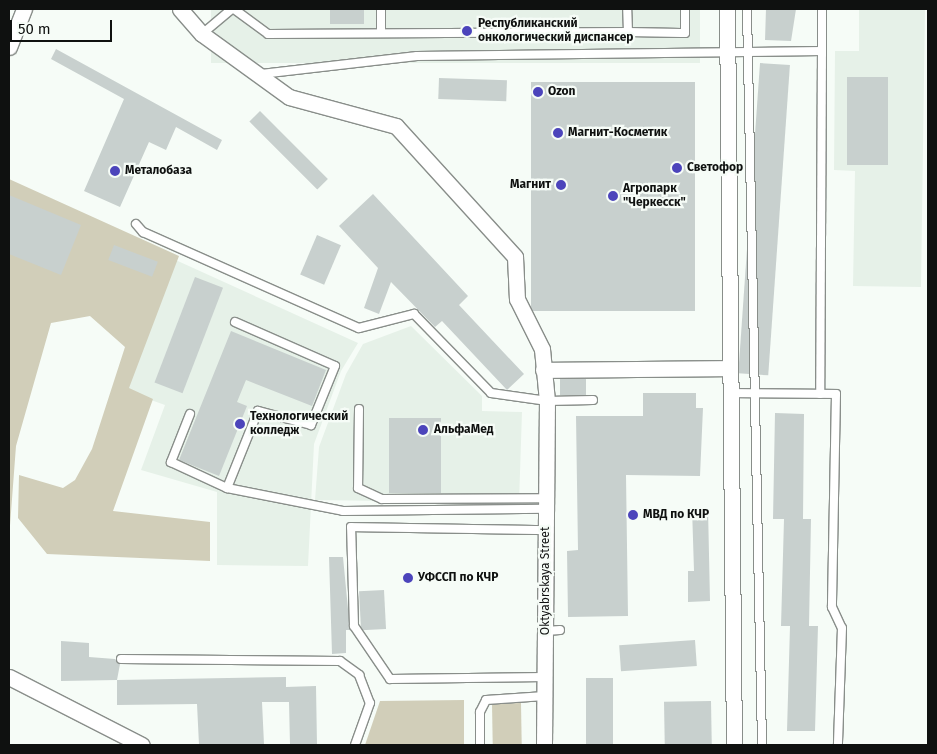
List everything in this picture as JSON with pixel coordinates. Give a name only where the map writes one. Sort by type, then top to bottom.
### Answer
[{"type":"street","points":[[9,47],[24,9]]},
{"type":"street","name":"Oktyabrskaya Street","points":[[180,9],[202,34],[254,75],[289,97],[396,126],[515,257],[517,299],[542,349],[547,401],[546,530],[553,630],[545,676],[544,745]]},
{"type":"street","points":[[727,9],[734,745]]},
{"type":"street","points":[[543,370],[730,368]]},
{"type":"street","points":[[9,677],[142,745]]},
{"type":"lane","points":[[202,34],[233,9],[268,34],[685,33],[685,9]]},
{"type":"lane","points":[[381,9],[381,34]]},
{"type":"lane","points":[[627,9],[628,32]]},
{"type":"lane","points":[[747,9],[752,393],[762,745]]},
{"type":"lane","points":[[820,394],[822,9]]},
{"type":"lane","points":[[254,75],[417,56],[727,50],[822,51]]},
{"type":"lane","points":[[136,224],[143,232],[359,328],[414,314],[491,393],[547,401],[594,400]]},
{"type":"lane","points":[[227,488],[258,411],[311,425],[335,366],[235,322]]},
{"type":"lane","points":[[730,393],[836,394],[832,607],[842,628],[838,745]]},
{"type":"lane","points":[[359,409],[358,488],[382,499],[546,503]]},
{"type":"lane","points":[[190,414],[171,462],[227,488],[343,511],[546,503]]},
{"type":"lane","points":[[545,676],[390,679],[354,626],[352,527],[546,530]]},
{"type":"lane","points":[[121,659],[340,661],[360,675],[370,703],[355,745]]},
{"type":"lane","points":[[480,745],[480,712],[486,700],[545,696]]},
{"type":"shaded area","name":"Республиканский онкологический диспансер","points":[[211,9],[700,9],[700,63],[211,63]]},
{"type":"shaded area","points":[[859,9],[925,9],[921,287],[853,286],[855,171],[834,170],[835,51],[859,51]]},
{"type":"shaded area","points":[[9,179],[179,256],[129,388],[153,399],[113,511],[210,522],[210,561],[47,554],[18,518],[19,475],[63,488],[75,480],[92,449],[125,347],[90,316],[51,323],[16,446],[9,539]]},
{"type":"shaded area","name":"Технологический колледж","points":[[169,257],[358,343],[341,371],[314,444],[308,566],[217,565],[217,492],[141,470],[165,405],[120,389]]},
{"type":"shaded area","name":"АльфаМед","points":[[411,326],[482,396],[482,411],[522,412],[519,503],[315,500],[319,447],[346,374],[363,344]]},
{"type":"shaded area","points":[[464,700],[464,745],[365,745],[380,701]]},
{"type":"shaded area","points":[[521,703],[522,745],[493,745],[492,704]]},
{"type":"building","points":[[330,9],[364,9],[364,24],[330,24]]},
{"type":"building","points":[[766,9],[796,9],[791,41],[765,40]]},
{"type":"building","points":[[56,49],[222,140],[217,150],[176,127],[166,150],[149,142],[120,207],[84,191],[124,99],[51,59]]},
{"type":"building","points":[[760,63],[790,65],[768,375],[738,373]]},
{"type":"building","points":[[847,77],[888,77],[888,165],[847,165]]},
{"type":"building","points":[[439,78],[507,80],[506,101],[438,99]]},
{"type":"building","name":"Агропарк \"Черкесск\"","points":[[531,82],[695,82],[695,311],[531,311]]},
{"type":"building","points":[[260,111],[328,179],[317,189],[249,122]]},
{"type":"building","points":[[373,194],[468,296],[459,305],[524,374],[507,390],[442,321],[435,327],[391,282],[379,314],[364,308],[378,268],[339,226]]},
{"type":"building","points":[[9,195],[81,225],[61,275],[9,254]]},
{"type":"building","points":[[317,235],[341,245],[324,285],[300,275]]},
{"type":"building","points":[[114,245],[158,262],[152,277],[108,260]]},
{"type":"building","points":[[195,277],[223,288],[183,393],[155,382]]},
{"type":"building","points":[[231,331],[326,370],[312,406],[246,380],[237,402],[247,406],[219,476],[179,460]]},
{"type":"building","points":[[560,379],[586,379],[586,395],[560,395]]},
{"type":"building","points":[[643,393],[696,393],[696,408],[703,408],[700,476],[626,475],[628,616],[568,617],[567,551],[578,550],[576,416],[643,416]]},
{"type":"building","points":[[775,413],[804,414],[803,519],[811,519],[809,626],[818,626],[815,731],[787,731],[790,626],[781,626],[784,519],[773,519]]},
{"type":"building","points":[[389,418],[441,418],[441,493],[389,493]]},
{"type":"building","points":[[692,508],[708,508],[710,601],[688,602],[688,571],[694,571]]},
{"type":"building","points":[[329,557],[343,557],[350,630],[346,630],[346,653],[332,654]]},
{"type":"building","points":[[384,590],[386,629],[361,630],[359,591]]},
{"type":"building","points":[[695,640],[697,666],[621,671],[619,645]]},
{"type":"building","points":[[61,641],[89,643],[89,657],[115,659],[120,664],[117,680],[61,681]]},
{"type":"building","points":[[286,677],[286,687],[316,686],[317,745],[290,745],[289,702],[262,702],[264,744],[242,745],[199,745],[197,704],[117,705],[117,680]]},
{"type":"building","points":[[586,678],[613,678],[613,745],[586,745]]},
{"type":"building","points":[[711,701],[712,745],[665,745],[664,702]]},
{"type":"place","name":"Республиканский онкологический диспансер","points":[[467,31]]},
{"type":"place","name":"Ozon","points":[[538,92]]},
{"type":"place","name":"Магнит-Косметик","points":[[558,133]]},
{"type":"place","name":"Светофор","points":[[677,168]]},
{"type":"place","name":"Металобаза","points":[[115,171]]},
{"type":"place","name":"Магнит","points":[[561,185]]},
{"type":"place","name":"Агропарк \"Черкесск\"","points":[[613,196]]},
{"type":"place","name":"Технологический колледж","points":[[240,424]]},
{"type":"place","name":"АльфаМед","points":[[423,430]]},
{"type":"place","name":"МВД по КЧР","points":[[633,515]]},
{"type":"place","name":"УФССП по КЧР","points":[[408,578]]}]
